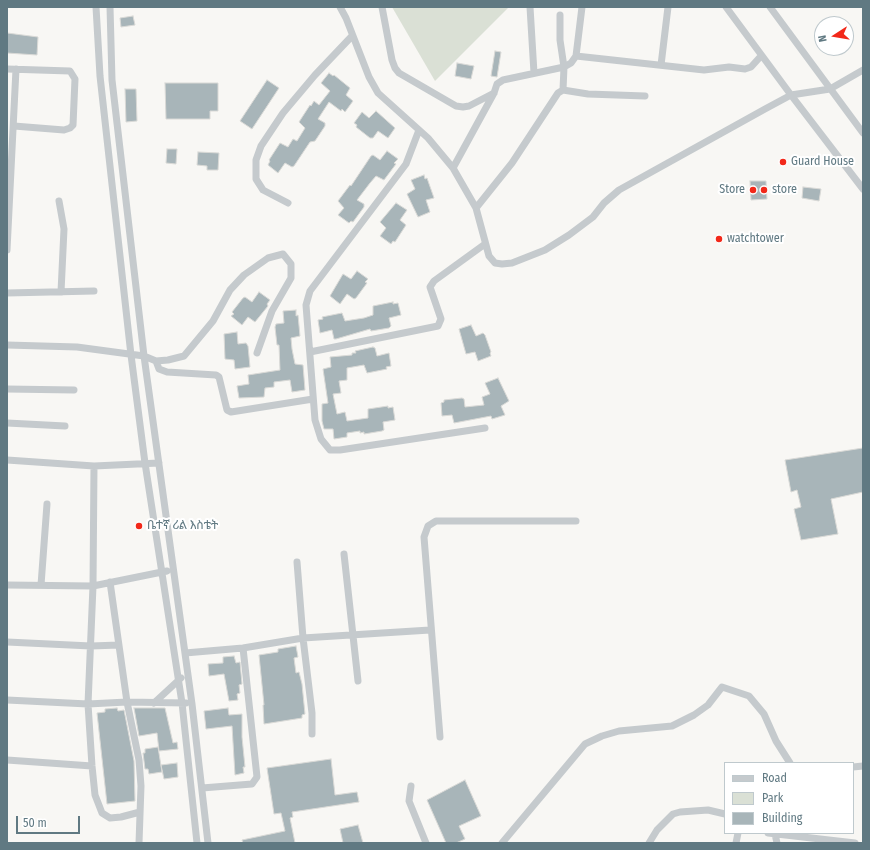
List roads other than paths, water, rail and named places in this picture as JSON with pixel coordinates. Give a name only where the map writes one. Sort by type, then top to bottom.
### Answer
[{"type":"street","points":[[96,7],[100,76],[130,354],[145,464],[179,680],[198,843]]},
{"type":"street","points":[[110,7],[112,80],[144,356],[172,570],[192,704],[208,843]]},
{"type":"street","points":[[341,7],[369,77],[378,93],[428,138],[453,168],[476,208],[489,256],[495,263],[502,264],[512,263],[545,250],[569,235],[593,217],[604,203],[619,190],[791,95],[830,89],[863,70]]},
{"type":"street","points":[[382,7],[392,60],[399,73],[456,106],[469,106],[494,93]]},
{"type":"street","points":[[530,7],[534,73]]},
{"type":"street","points":[[453,168],[494,93],[497,84],[503,80],[564,67],[571,63],[576,56],[582,7]]},
{"type":"street","points":[[661,65],[668,7]]},
{"type":"street","points":[[726,7],[761,56],[863,189]]},
{"type":"street","points":[[770,7],[863,133]]},
{"type":"street","points":[[560,15],[560,40],[564,67],[563,90]]},
{"type":"street","points":[[288,203],[263,190],[256,179],[256,160],[261,146],[283,114],[315,75],[352,36]]},
{"type":"street","points":[[576,56],[704,70],[729,67],[745,69],[751,67],[761,56]]},
{"type":"street","points":[[7,69],[70,72],[75,79],[73,125],[70,128],[64,130],[14,126]]},
{"type":"street","points":[[7,250],[9,183],[14,126],[16,70]]},
{"type":"street","points":[[476,208],[512,163],[558,93],[563,90],[588,94],[645,96]]},
{"type":"street","points":[[419,130],[406,164],[310,291],[306,305],[315,420],[321,439],[330,450],[340,450],[485,428]]},
{"type":"street","points":[[59,201],[64,229],[61,292]]},
{"type":"street","points":[[310,352],[438,326],[441,319],[430,287],[434,281],[486,244]]},
{"type":"street","points":[[7,345],[77,348],[144,356],[156,361],[184,356],[213,321],[230,290],[244,275],[268,258],[283,254],[291,264],[291,278],[272,311],[256,353]]},
{"type":"street","points":[[7,293],[94,292]]},
{"type":"street","points":[[156,361],[159,369],[167,372],[216,375],[219,377],[227,410],[231,412],[314,399]]},
{"type":"street","points":[[7,389],[74,390]]},
{"type":"street","points":[[7,423],[65,426]]},
{"type":"street","points":[[7,460],[94,466],[159,463]]},
{"type":"street","points":[[94,466],[93,586],[88,704],[95,795],[102,813],[110,818],[140,812]]},
{"type":"street","points":[[41,584],[46,504]]},
{"type":"street","points":[[440,737],[430,630],[424,537],[428,526],[436,521],[576,522]]},
{"type":"street","points":[[344,554],[358,681]]},
{"type":"street","points":[[297,562],[303,638],[312,713],[312,734]]},
{"type":"street","points":[[7,585],[41,584],[93,586],[172,570]]},
{"type":"street","points":[[110,582],[127,702],[139,760],[141,786],[139,843]]},
{"type":"street","points":[[185,654],[243,648],[303,638],[430,630]]},
{"type":"street","points":[[7,642],[91,646],[119,645]]},
{"type":"street","points":[[202,788],[252,784],[257,778],[243,648]]},
{"type":"street","points":[[154,703],[187,673]]},
{"type":"street","points":[[502,843],[585,744],[602,736],[619,731],[672,726],[694,715],[708,705],[722,687],[749,696],[764,714],[776,741],[789,762]]},
{"type":"street","points":[[7,700],[88,704],[127,702],[192,704]]},
{"type":"street","points":[[7,760],[92,766]]},
{"type":"street","points":[[411,786],[409,801],[426,843]]},
{"type":"street","points":[[649,843],[657,830],[673,814],[708,810],[724,814]]},
{"type":"street","points":[[772,834],[777,843]]},
{"type":"street","points":[[777,834],[813,841],[855,843]]},
{"type":"place","name":"Guard House","points":[[783,162]]},
{"type":"place","name":"Store","points":[[753,190]]},
{"type":"place","name":"store","points":[[764,190]]},
{"type":"place","name":"watchtower","points":[[719,239]]},
{"type":"place","name":"ቤተኛ ሪል እስቴት","points":[[139,526]]}]
